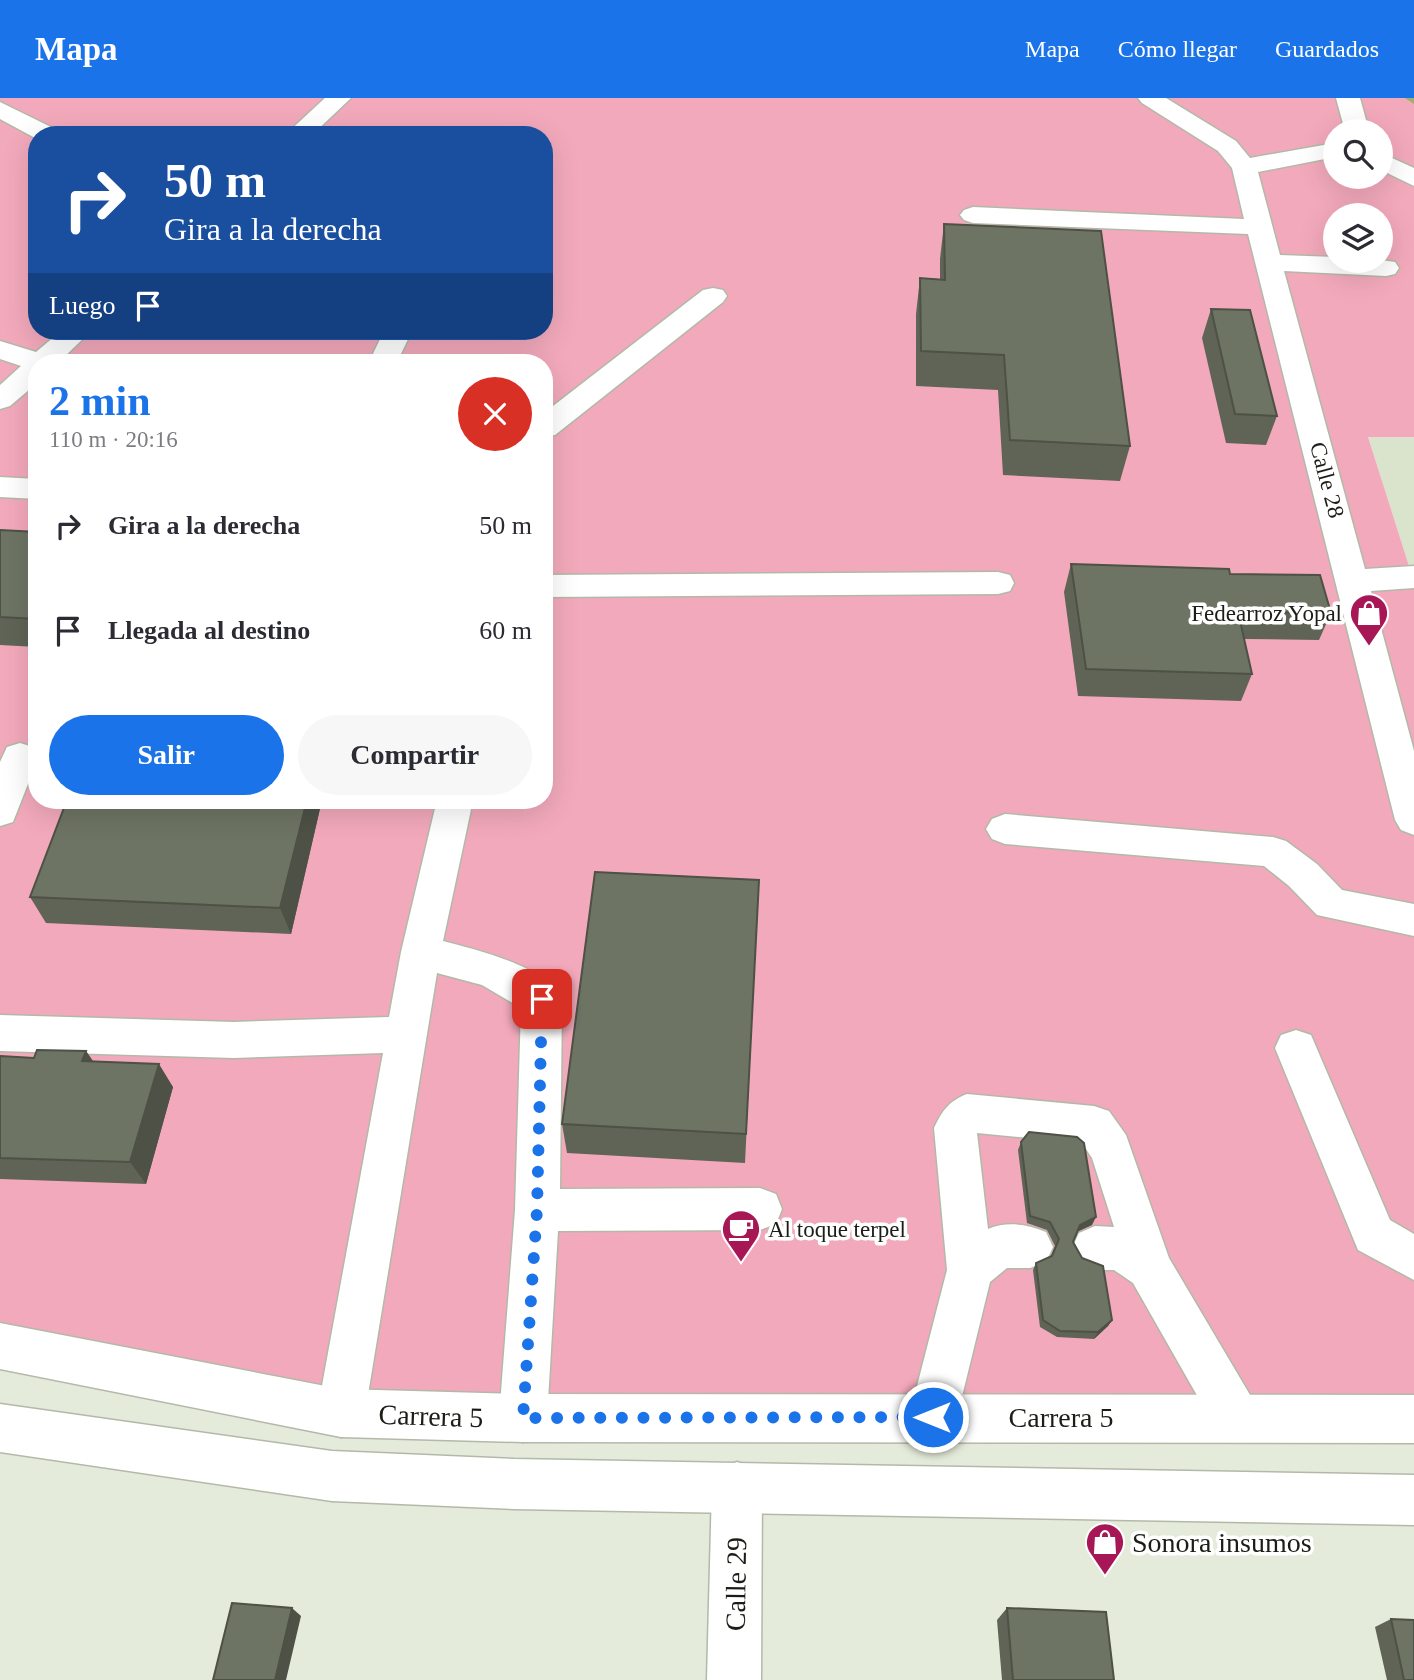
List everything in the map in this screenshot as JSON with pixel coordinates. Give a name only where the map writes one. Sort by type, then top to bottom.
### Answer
[{"type":"main road","points":[[307,126],[339,98]]},
{"type":"main road","points":[[1150,98],[1236,157],[1323,151]]},
{"type":"main road","points":[[1348,98],[1354,119]]},
{"type":"main road","points":[[0,109],[31,126]]},
{"type":"main road","name":"Calle 28","points":[[1236,157],[1260,227],[1414,820]]},
{"type":"main road","points":[[1393,167],[1414,178]]},
{"type":"main road","points":[[974,215],[1260,227]]},
{"type":"main road","points":[[1269,262],[1323,265]]},
{"type":"main road","points":[[553,421],[713,296]]},
{"type":"main road","points":[[51,354],[67,340]]},
{"type":"main road","points":[[0,351],[28,360]]},
{"type":"main road","points":[[0,400],[28,374]]},
{"type":"main road","points":[[0,487],[28,489]]},
{"type":"main road","points":[[1354,581],[1414,577]]},
{"type":"main road","points":[[553,586],[998,583]]},
{"type":"main road","points":[[0,812],[20,757]]},
{"type":"main road","points":[[341,1413],[421,953],[453,809]]},
{"type":"main road","points":[[1005,829],[1273,852],[1303,875],[1331,904],[1414,920]]},
{"type":"main road","points":[[421,953],[493,971],[542,999],[537,1210],[523,1418]]},
{"type":"main road","points":[[0,1033],[234,1040],[407,1034]]},
{"type":"main road","points":[[1296,1048],[1374,1235],[1414,1258]]},
{"type":"main road","points":[[933,1417],[970,1270],[955,1128],[967,1113],[1094,1125],[1111,1149],[1149,1268],[1236,1417]]},
{"type":"main road","points":[[537,1210],[760,1209]]},
{"type":"main road","points":[[970,1270],[999,1246],[1030,1247]]},
{"type":"main road","points":[[1095,1248],[1122,1249],[1149,1268]]},
{"type":"main road","name":"Carrera 5","points":[[0,1346],[341,1413],[523,1418],[1414,1419]]},
{"type":"main road","points":[[0,1428],[332,1476],[514,1484],[1414,1500]]},
{"type":"main road","name":"Calle 29","points":[[734,1680],[737,1487]]},
{"type":"shaded area","points":[[0,98],[1414,98],[1414,437],[1368,437],[1414,582],[1414,1398],[339,1395],[0,1328]]},
{"type":"shaded area","points":[[1368,436],[1414,437],[1414,582]]},
{"type":"building","points":[[944,224],[1101,231],[1130,446],[1010,440],[1004,355],[921,351],[920,278],[945,280]]},
{"type":"building","points":[[1211,309],[1250,310],[1277,416],[1235,414]]},
{"type":"building","points":[[0,530],[28,532],[28,619],[0,617]]},
{"type":"building","points":[[1071,564],[1229,569],[1230,574],[1320,575],[1331,613],[1238,612],[1252,674],[1086,669]]},
{"type":"building","points":[[64,809],[305,809],[280,908],[30,897]]},
{"type":"building","points":[[595,872],[759,880],[746,1134],[562,1124]]},
{"type":"building","points":[[37,1050],[86,1051],[82,1061],[159,1064],[130,1162],[0,1158],[0,1056],[34,1058]]},
{"type":"building","points":[[1029,1132],[1077,1137],[1084,1143],[1096,1217],[1080,1225],[1073,1242],[1082,1258],[1103,1266],[1112,1320],[1098,1332],[1060,1331],[1043,1320],[1036,1263],[1052,1256],[1059,1239],[1050,1222],[1030,1216],[1021,1142]]},
{"type":"building","points":[[232,1603],[292,1608],[275,1680],[213,1680]]},
{"type":"building","points":[[1007,1608],[1106,1612],[1114,1680],[1013,1680]]},
{"type":"building","points":[[1391,1619],[1414,1620],[1414,1680],[1404,1680]]},
{"type":"waterway","points":[[1409,98],[1414,102]]},
{"type":"place","name":"Fedearroz Yopal","points":[[1369,647]]},
{"type":"place","name":"Al toque terpel","points":[[741,1263]]},
{"type":"place","name":"Sonora insumos","points":[[1105,1576]]},
{"type":"route","points":[[542,999],[537,1210],[523,1418],[933,1417]]}]
